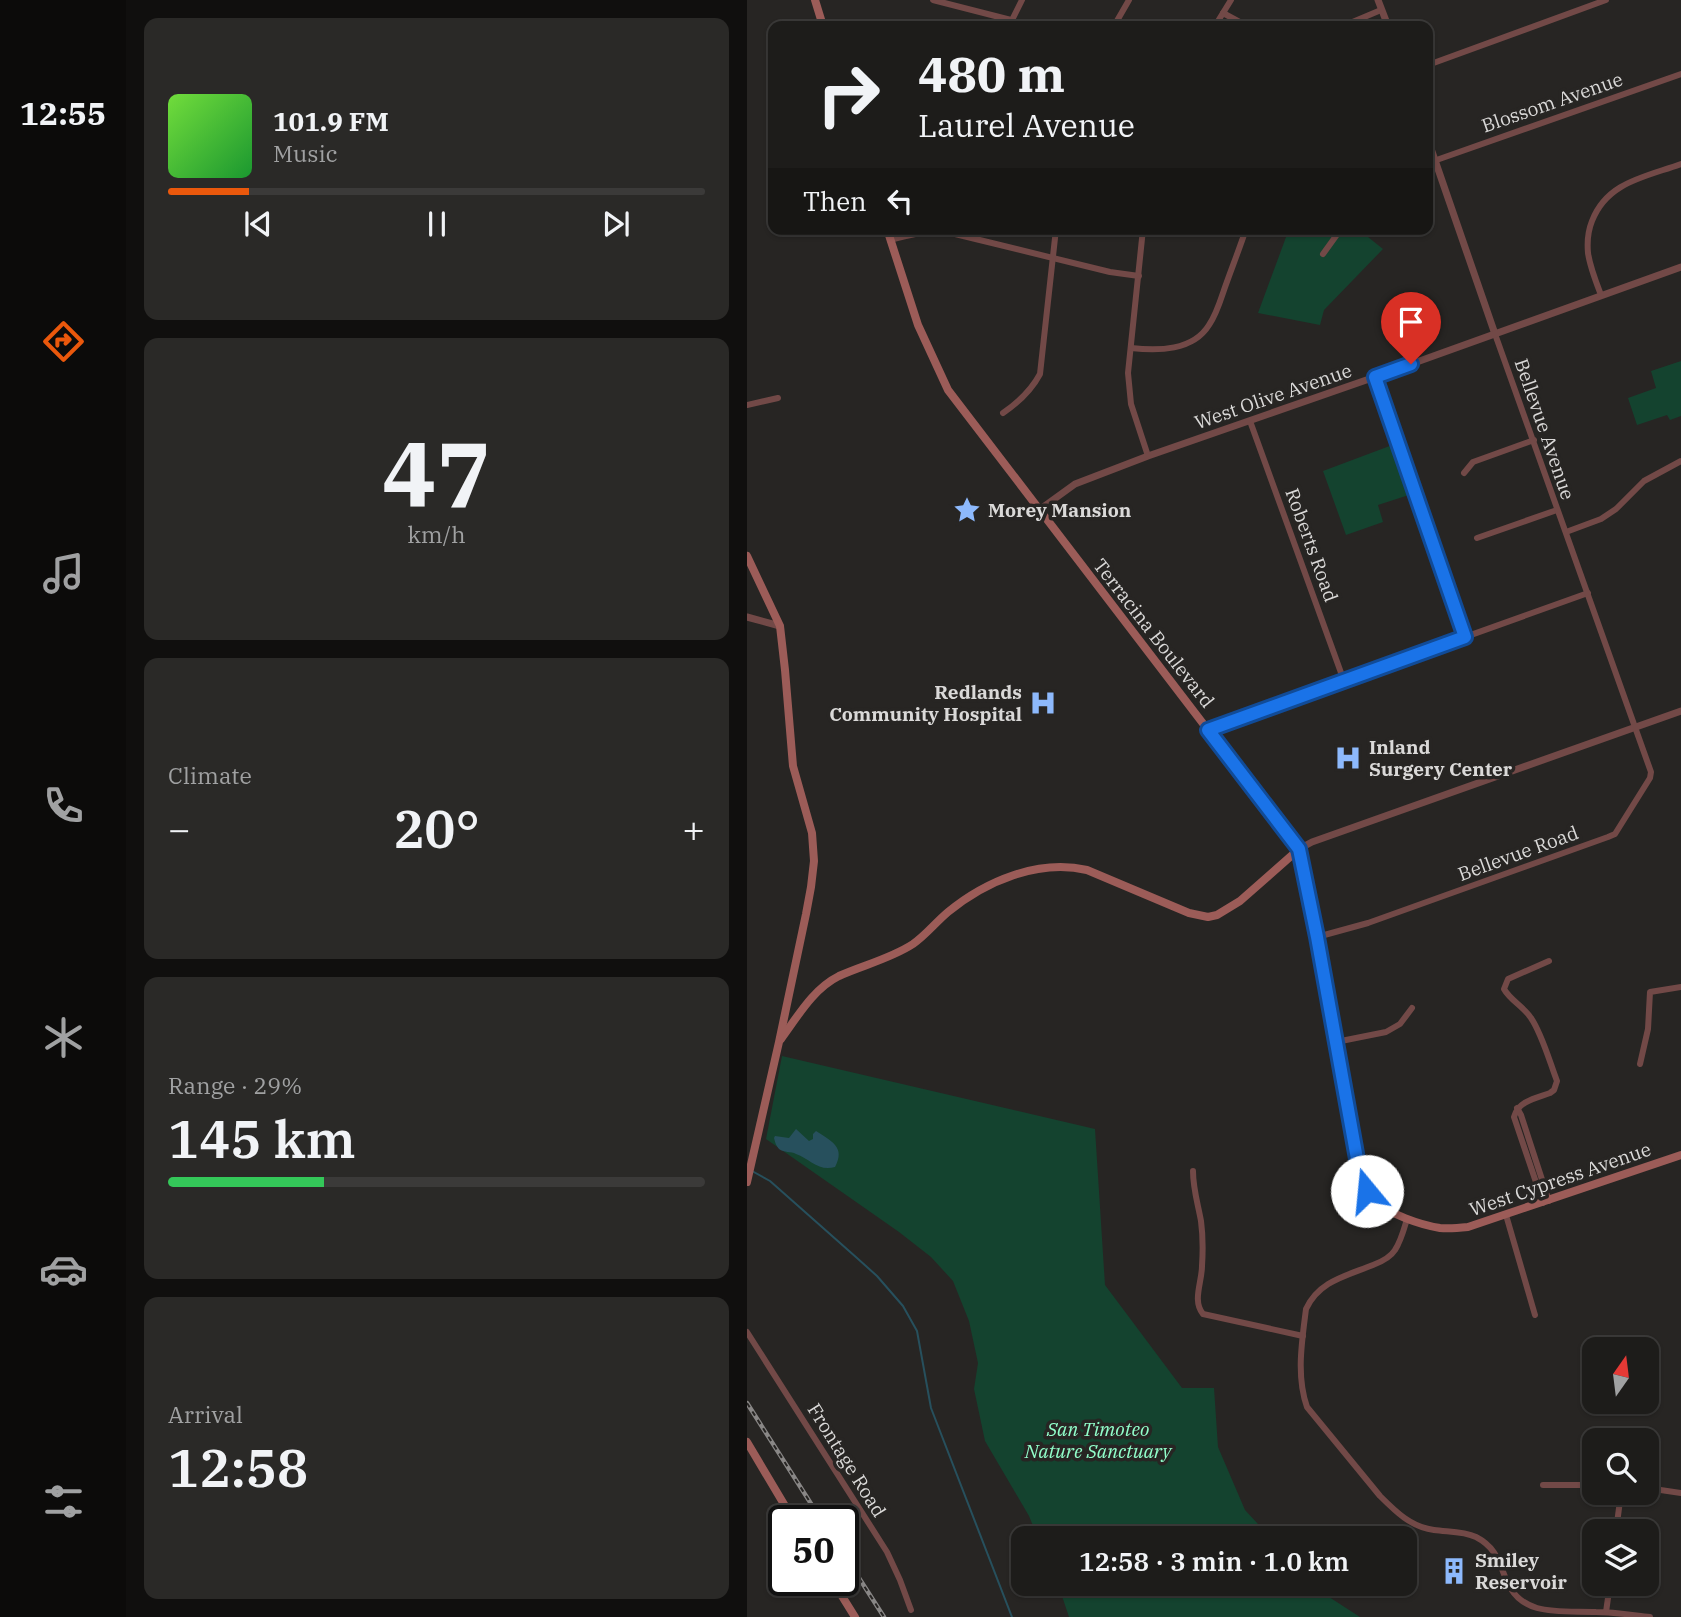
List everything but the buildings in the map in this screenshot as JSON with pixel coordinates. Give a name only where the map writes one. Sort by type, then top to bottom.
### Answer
[{"type":"main road","points":[[815,0],[821,21]]},
{"type":"main road","name":"Terracina Boulevard","points":[[889,235],[918,325],[948,390],[1299,849],[1362,1181],[1374,1201],[1407,1219]]},
{"type":"main road","points":[[747,556],[780,626],[793,766],[812,833],[813,861],[811,887],[747,1182]]},
{"type":"main road","points":[[779,1042],[808,1002],[830,982],[913,944],[966,898],[1007,878],[1045,867],[1073,867],[1087,870],[1189,913],[1208,917],[1217,915],[1240,901],[1299,849]]},
{"type":"main road","name":"West Cypress Avenue","points":[[1407,1219],[1440,1228],[1468,1227],[1681,1155]]},
{"type":"main road","points":[[747,1442],[765,1475]]},
{"type":"main road","points":[[747,1450],[784,1505]]},
{"type":"main road","points":[[842,1596],[855,1617]]},
{"type":"street","points":[[933,0],[1003,21]]},
{"type":"street","points":[[1011,21],[1022,0]]},
{"type":"street","points":[[1117,21],[1129,0]]},
{"type":"street","points":[[1218,21],[1231,0]]},
{"type":"street","points":[[1378,0],[1385,21]]},
{"type":"street","points":[[1433,63],[1606,0]]},
{"type":"street","points":[[1355,21],[1381,10]]},
{"type":"street","points":[[1224,13],[1238,21]]},
{"type":"street","name":"Blossom Avenue","points":[[1433,161],[1681,74]]},
{"type":"street","points":[[1601,295],[1588,249],[1589,229],[1601,203],[1607,195],[1627,183],[1681,164]]},
{"type":"street","name":"Bellevue Avenue","points":[[1433,167],[1534,440],[1635,727]]},
{"type":"street","points":[[891,240],[909,235]]},
{"type":"street","points":[[972,235],[1110,272],[1139,276]]},
{"type":"street","points":[[1003,413],[1034,387],[1040,374],[1056,235]]},
{"type":"street","points":[[1142,235],[1128,373],[1131,404],[1148,456]]},
{"type":"street","points":[[1131,348],[1152,350],[1187,344],[1208,328],[1244,235]]},
{"type":"street","points":[[1323,254],[1337,235]]},
{"type":"street","name":"West Olive Avenue","points":[[1039,510],[1075,484],[1148,456],[1681,267]]},
{"type":"street","points":[[1375,377],[1465,637]]},
{"type":"street","points":[[747,405],[778,398]]},
{"type":"street","name":"Roberts Road","points":[[1250,421],[1344,681]]},
{"type":"street","points":[[1464,473],[1473,461],[1534,440]]},
{"type":"street","points":[[1566,532],[1600,519],[1616,509],[1644,481],[1681,461]]},
{"type":"street","points":[[1477,538],[1557,510]]},
{"type":"street","points":[[1208,730],[1588,593]]},
{"type":"street","points":[[747,617],[780,626]]},
{"type":"street","points":[[1299,849],[1312,842],[1681,710]]},
{"type":"street","name":"Bellevue Road","points":[[1317,937],[1381,918],[1614,834],[1651,778],[1635,727]]},
{"type":"street","points":[[1546,1202],[1517,1108],[1550,1093],[1557,1081],[1532,1020],[1504,989],[1508,979],[1549,961]]},
{"type":"street","points":[[1640,1064],[1648,1029],[1650,992],[1681,987]]},
{"type":"street","points":[[1336,1042],[1386,1032],[1400,1024],[1412,1008]]},
{"type":"street","points":[[1193,1171],[1193,1189],[1201,1221],[1203,1251],[1198,1308],[1203,1314],[1303,1336]]},
{"type":"street","points":[[1506,1215],[1535,1315]]},
{"type":"street","points":[[1407,1219],[1390,1256],[1329,1282],[1310,1300],[1306,1309],[1303,1336],[1301,1385],[1307,1407],[1393,1509],[1420,1527],[1479,1539],[1501,1562],[1512,1590],[1526,1604],[1545,1610],[1650,1617]]},
{"type":"street","name":"Frontage Road","points":[[747,1332],[886,1552],[911,1610]]},
{"type":"street","points":[[1543,1485],[1582,1485]]},
{"type":"street","points":[[1659,1490],[1681,1493]]},
{"type":"street","points":[[1606,1612],[1608,1596]]},
{"type":"green space","points":[[1287,235],[1366,235],[1383,249],[1324,310],[1320,325],[1258,313]]},
{"type":"green space","points":[[1681,361],[1681,416],[1670,420],[1667,415],[1637,425],[1628,398],[1656,388],[1651,371]]},
{"type":"green space","points":[[1395,444],[1412,494],[1378,505],[1383,522],[1346,535],[1323,471]]},
{"type":"green space","name":"San Timoteo Nature Sanctuary","points":[[782,1056],[1095,1129],[1105,1285],[1182,1388],[1214,1388],[1218,1447],[1245,1510],[1260,1526],[1033,1526],[985,1441],[974,1389],[978,1363],[969,1321],[953,1281],[931,1257],[899,1232],[766,1139]]},
{"type":"green space","points":[[1062,1596],[1328,1596],[1360,1617],[1069,1617]]},
{"type":"water","points":[[796,1129],[809,1141],[813,1139],[816,1131],[832,1142],[839,1154],[835,1167],[824,1168],[794,1153],[779,1149],[775,1136],[789,1138]]},
{"type":"waterway","points":[[752,1171],[770,1181],[857,1258],[903,1306],[917,1331],[931,1408],[1012,1617]]},
{"type":"railway","points":[[747,1403],[812,1505]]},
{"type":"railway","points":[[859,1578],[884,1617]]},
{"type":"place","name":"Morey Mansion","points":[[967,510]]},
{"type":"place","name":"Redlands Community Hospital","points":[[1043,703]]},
{"type":"place","name":"Inland Surgery Center","points":[[1348,758]]},
{"type":"place","name":"Smiley Reservoir","points":[[1454,1571]]},
{"type":"route","points":[[1367,1191],[1359,1170],[1299,849],[1208,730],[1465,637],[1375,377],[1411,364]]}]
